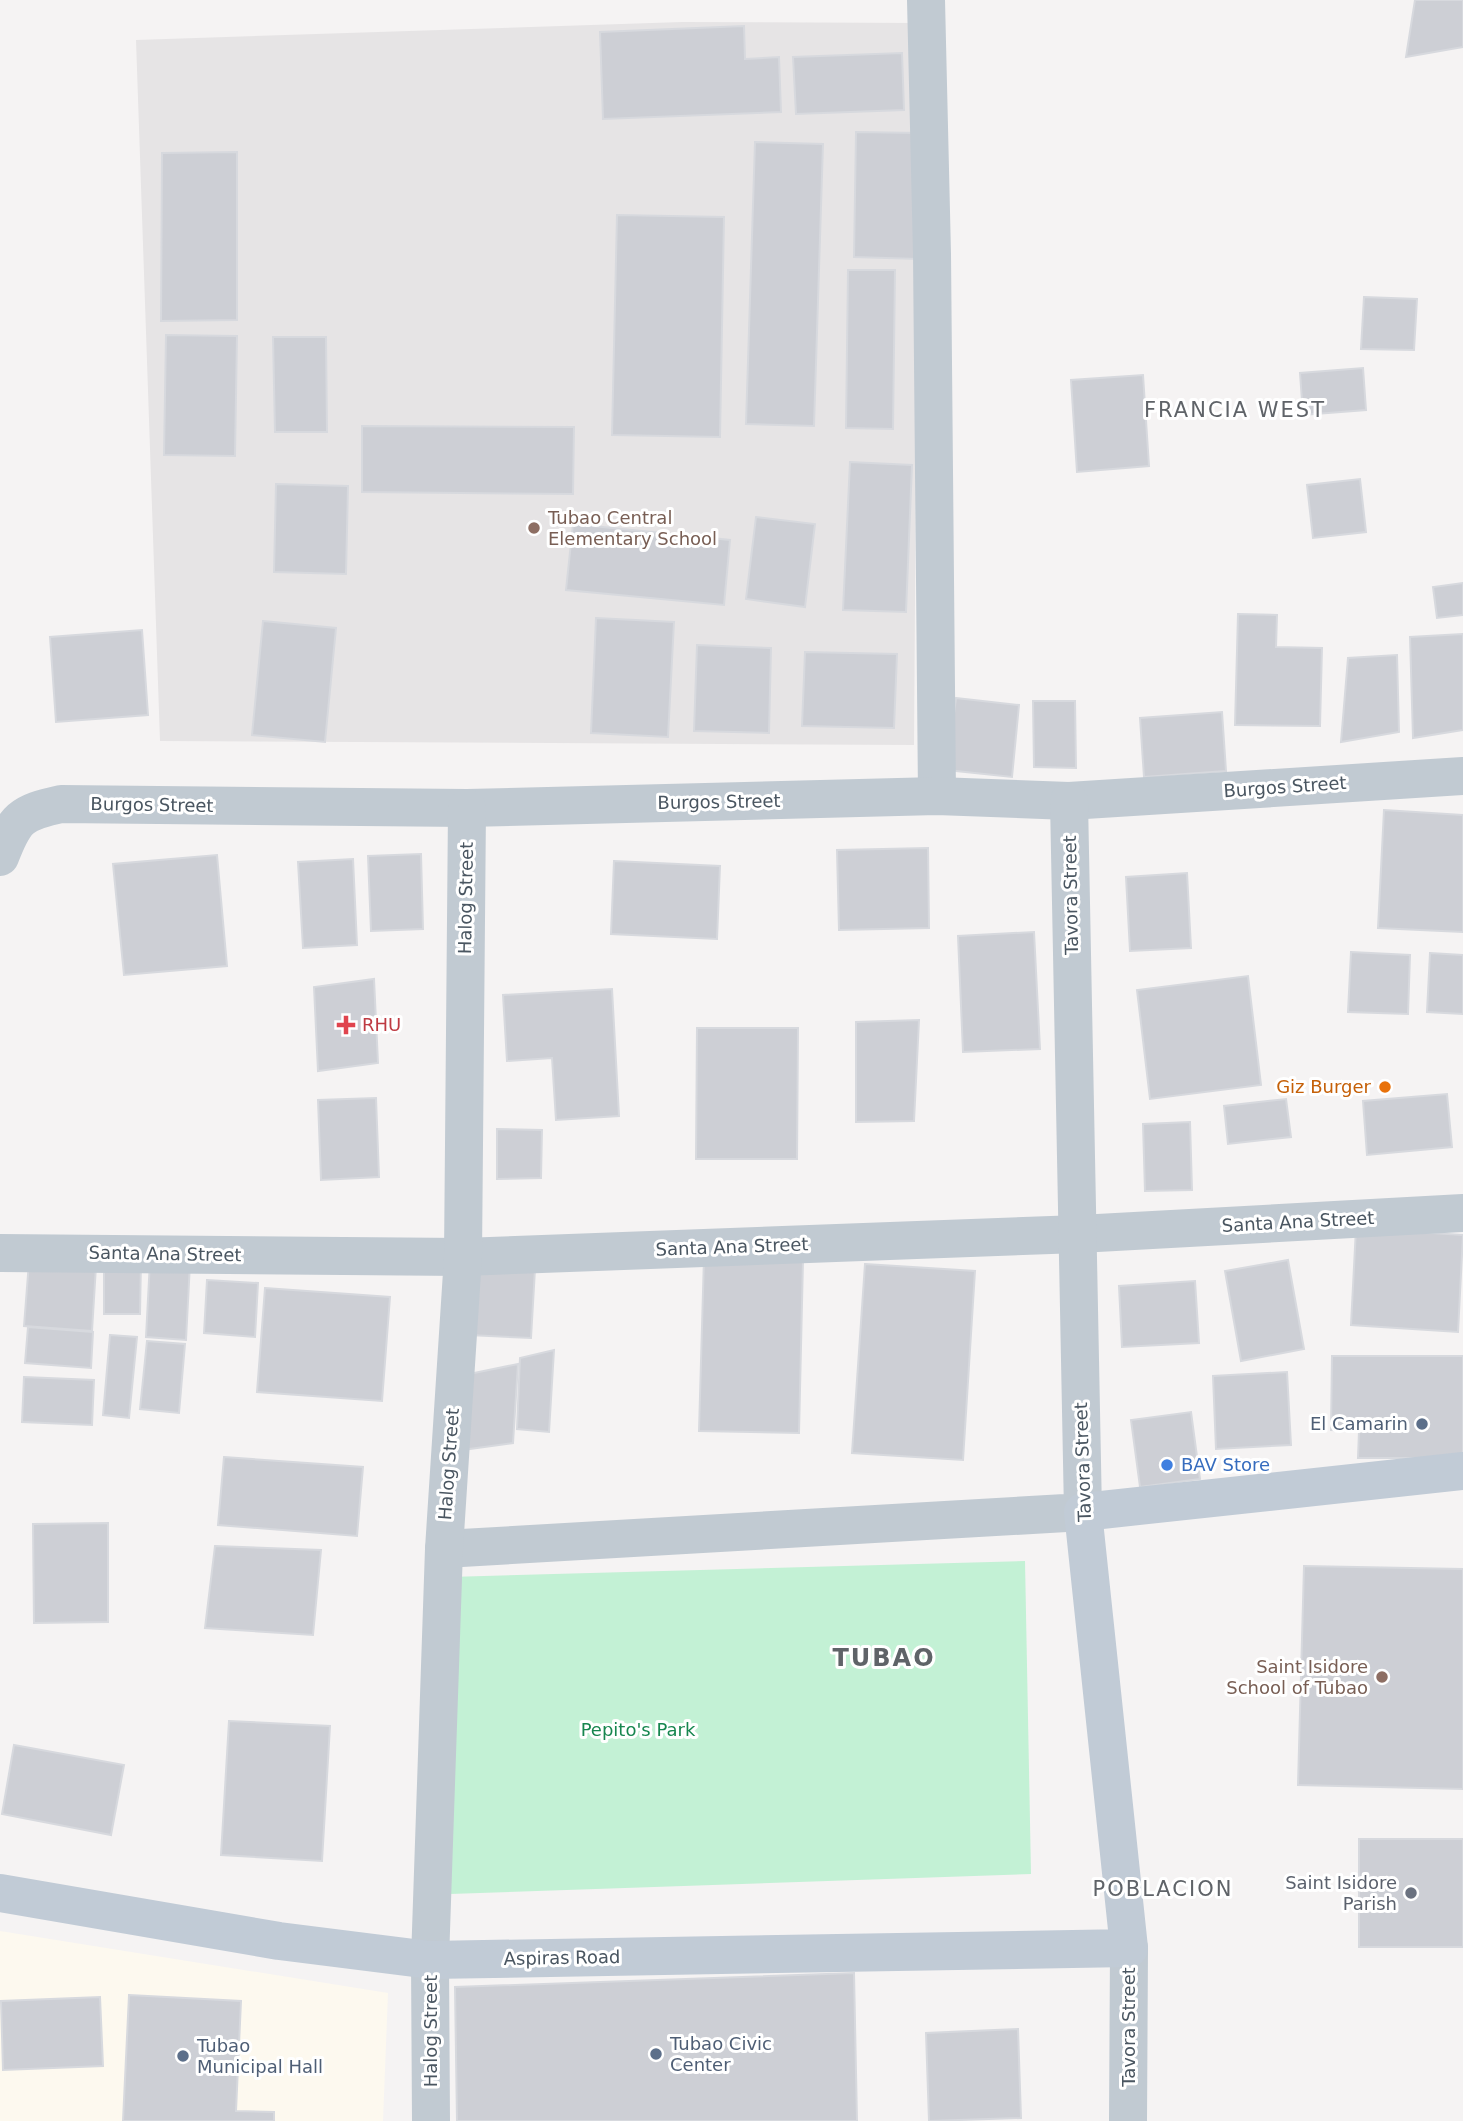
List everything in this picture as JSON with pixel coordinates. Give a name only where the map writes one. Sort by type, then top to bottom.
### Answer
[{"type":"main road","points":[[1083,1512],[1463,1471]]},
{"type":"main road","name":"Tavora Street","points":[[1083,1512],[1129,1948]]},
{"type":"main road","name":"Aspiras Road","points":[[0,1893],[279,1941],[430,1960],[1129,1948]]},
{"type":"street","points":[[926,0],[933,266],[937,796]]},
{"type":"street","name":"Burgos Street","points":[[0,857],[17,821],[37,809],[61,804],[467,808],[937,796],[1069,801],[1463,776]]},
{"type":"street","name":"Tavora Street","points":[[1069,801],[1083,1512]]},
{"type":"street","name":"Halog Street","points":[[431,2121],[430,1960],[444,1549],[463,1257],[467,808]]},
{"type":"street","name":"Santa Ana Street","points":[[0,1253],[463,1257],[1079,1234],[1463,1213]]},
{"type":"street","points":[[444,1549],[1083,1512]]},
{"type":"street","name":"Tavora Street","points":[[1128,2121],[1129,1948]]},
{"type":"shaded area","name":"Tubao Central Elementary School","points":[[682,22],[919,23],[914,745],[160,741],[136,40]]},
{"type":"shaded area","points":[[0,1931],[388,1993],[383,2121],[0,2121]]},
{"type":"green space","name":"Pepito's Park","points":[[1025,1561],[1031,1874],[450,1894],[449,1577]]},
{"type":"building","points":[[1415,0],[1463,0],[1463,47],[1406,57]]},
{"type":"building","points":[[744,26],[745,59],[779,57],[781,112],[603,119],[600,32]]},
{"type":"building","points":[[902,53],[904,110],[796,114],[793,57]]},
{"type":"building","points":[[856,132],[920,133],[918,259],[854,257]]},
{"type":"building","points":[[755,142],[823,144],[814,426],[746,424]]},
{"type":"building","points":[[237,152],[237,320],[161,321],[162,153]]},
{"type":"building","points":[[617,215],[724,217],[720,437],[612,435]]},
{"type":"building","points":[[848,270],[895,270],[893,429],[846,428]]},
{"type":"building","points":[[1364,297],[1417,299],[1414,350],[1361,349]]},
{"type":"building","points":[[166,335],[237,336],[235,456],[164,455]]},
{"type":"building","points":[[273,337],[326,337],[327,432],[275,432]]},
{"type":"building","points":[[1363,368],[1366,410],[1303,415],[1300,373]]},
{"type":"building","points":[[1143,375],[1149,466],[1077,472],[1071,380]]},
{"type":"building","points":[[362,426],[574,427],[573,494],[362,492]]},
{"type":"building","points":[[850,462],[912,465],[906,612],[843,610]]},
{"type":"building","points":[[1360,479],[1366,532],[1313,538],[1307,485]]},
{"type":"building","points":[[276,484],[348,486],[346,574],[274,572]]},
{"type":"building","points":[[756,517],[815,524],[805,607],[746,599]]},
{"type":"building","points":[[573,524],[730,540],[724,605],[566,590]]},
{"type":"building","points":[[1463,583],[1463,615],[1437,618],[1433,587]]},
{"type":"building","points":[[1238,614],[1277,615],[1276,647],[1322,648],[1320,726],[1235,725]]},
{"type":"building","points":[[596,618],[674,622],[668,737],[591,733]]},
{"type":"building","points":[[263,621],[336,628],[325,742],[252,735]]},
{"type":"building","points":[[142,630],[148,715],[56,722],[50,637]]},
{"type":"building","points":[[1463,634],[1463,730],[1413,738],[1410,637]]},
{"type":"building","points":[[697,645],[771,648],[769,733],[694,731]]},
{"type":"building","points":[[805,652],[897,654],[894,728],[802,726]]},
{"type":"building","points":[[1397,655],[1399,732],[1341,742],[1348,658]]},
{"type":"building","points":[[956,698],[1019,705],[1012,777],[947,770]]},
{"type":"building","points":[[1033,701],[1075,701],[1076,768],[1034,767]]},
{"type":"building","points":[[1222,712],[1226,771],[1144,777],[1140,718]]},
{"type":"building","points":[[1384,810],[1463,815],[1463,932],[1378,928]]},
{"type":"building","points":[[928,848],[929,928],[839,930],[837,850]]},
{"type":"building","points":[[421,854],[423,929],[371,931],[368,856]]},
{"type":"building","points":[[217,855],[227,966],[124,975],[113,864]]},
{"type":"building","points":[[353,859],[357,945],[303,948],[298,862]]},
{"type":"building","points":[[614,861],[720,866],[717,939],[611,934]]},
{"type":"building","points":[[1187,873],[1191,948],[1130,951],[1126,877]]},
{"type":"building","points":[[1034,932],[1040,1049],[963,1052],[958,936]]},
{"type":"building","points":[[1351,952],[1410,955],[1408,1014],[1348,1012]]},
{"type":"building","points":[[1430,953],[1463,955],[1463,1014],[1427,1012]]},
{"type":"building","points":[[1248,976],[1261,1085],[1150,1099],[1137,990]]},
{"type":"building","name":"RHU","points":[[374,979],[378,1063],[318,1071],[314,987]]},
{"type":"building","points":[[612,989],[619,1116],[556,1120],[552,1058],[507,1061],[503,995]]},
{"type":"building","points":[[919,1020],[914,1121],[856,1122],[856,1022]]},
{"type":"building","points":[[697,1028],[798,1028],[797,1159],[696,1159]]},
{"type":"building","points":[[1447,1094],[1452,1147],[1367,1155],[1363,1101]]},
{"type":"building","points":[[376,1098],[379,1177],[321,1180],[318,1100]]},
{"type":"building","points":[[1286,1099],[1291,1137],[1228,1144],[1224,1106]]},
{"type":"building","points":[[1190,1122],[1192,1190],[1145,1191],[1143,1124]]},
{"type":"building","points":[[497,1129],[542,1130],[541,1178],[497,1179]]},
{"type":"building","points":[[1356,1228],[1463,1235],[1458,1332],[1351,1325]]},
{"type":"building","points":[[704,1257],[803,1260],[799,1433],[699,1431]]},
{"type":"building","points":[[104,1259],[141,1260],[140,1314],[104,1314]]},
{"type":"building","points":[[1288,1260],[1304,1349],[1241,1361],[1225,1271]]},
{"type":"building","points":[[150,1261],[190,1263],[186,1340],[146,1337]]},
{"type":"building","points":[[29,1262],[96,1266],[92,1331],[24,1326]]},
{"type":"building","points":[[865,1264],[975,1271],[963,1460],[852,1453]]},
{"type":"building","points":[[474,1266],[535,1269],[531,1338],[469,1335]]},
{"type":"building","points":[[207,1280],[258,1283],[255,1337],[204,1333]]},
{"type":"building","points":[[1195,1281],[1199,1343],[1122,1347],[1119,1286]]},
{"type":"building","points":[[265,1288],[390,1297],[382,1401],[257,1392]]},
{"type":"building","points":[[28,1327],[93,1332],[91,1368],[25,1363]]},
{"type":"building","points":[[110,1335],[137,1337],[129,1418],[103,1415]]},
{"type":"building","points":[[147,1341],[185,1344],[179,1413],[140,1409]]},
{"type":"building","points":[[554,1350],[549,1432],[517,1429],[520,1358]]},
{"type":"building","points":[[1332,1356],[1463,1356],[1463,1458],[1358,1458],[1359,1431],[1331,1430]]},
{"type":"building","points":[[518,1364],[513,1443],[462,1450],[464,1375]]},
{"type":"building","points":[[1287,1372],[1291,1445],[1216,1449],[1213,1376]]},
{"type":"building","points":[[24,1377],[94,1380],[92,1425],[22,1422]]},
{"type":"building","points":[[1191,1412],[1200,1479],[1140,1487],[1131,1420]]},
{"type":"building","points":[[224,1457],[363,1467],[357,1536],[218,1525]]},
{"type":"building","points":[[108,1523],[108,1622],[34,1623],[33,1524]]},
{"type":"building","points":[[215,1546],[321,1550],[313,1635],[205,1628]]},
{"type":"building","name":"Saint Isidore School of Tubao","points":[[1304,1566],[1463,1569],[1463,1789],[1298,1785]]},
{"type":"building","points":[[229,1721],[330,1726],[322,1861],[221,1855]]},
{"type":"building","points":[[14,1745],[124,1765],[111,1835],[2,1814]]},
{"type":"building","name":"Saint Isidore Parish","points":[[1359,1839],[1463,1839],[1463,1947],[1359,1947]]},
{"type":"building","name":"Tubao Civic Center","points":[[854,1973],[857,2121],[457,2121],[455,1987]]},
{"type":"building","name":"Tubao Municipal Hall","points":[[129,1995],[241,2001],[236,2111],[274,2112],[274,2121],[123,2121]]},
{"type":"building","points":[[100,1997],[103,2066],[3,2070],[1,2001]]},
{"type":"building","points":[[1018,2029],[1021,2118],[929,2121],[926,2033]]},
{"type":"place","name":"Tubao Central Elementary School","points":[[534,528]]},
{"type":"place","name":"RHU","points":[[346,1025]]},
{"type":"place","name":"Giz Burger","points":[[1385,1087]]},
{"type":"place","name":"El Camarin","points":[[1422,1424]]},
{"type":"place","name":"BAV Store","points":[[1167,1465]]},
{"type":"place","name":"Saint Isidore School of Tubao","points":[[1382,1677]]},
{"type":"place","name":"Saint Isidore Parish","points":[[1411,1893]]},
{"type":"place","name":"Tubao Civic Center","points":[[656,2054]]},
{"type":"place","name":"Tubao Municipal Hall","points":[[183,2056]]},
{"type":"district","name":"FRANCIA WEST","points":[[1235,410]]},
{"type":"district","name":"TUBAO","points":[[884,1658]]},
{"type":"district","name":"POBLACION","points":[[1163,1889]]}]
